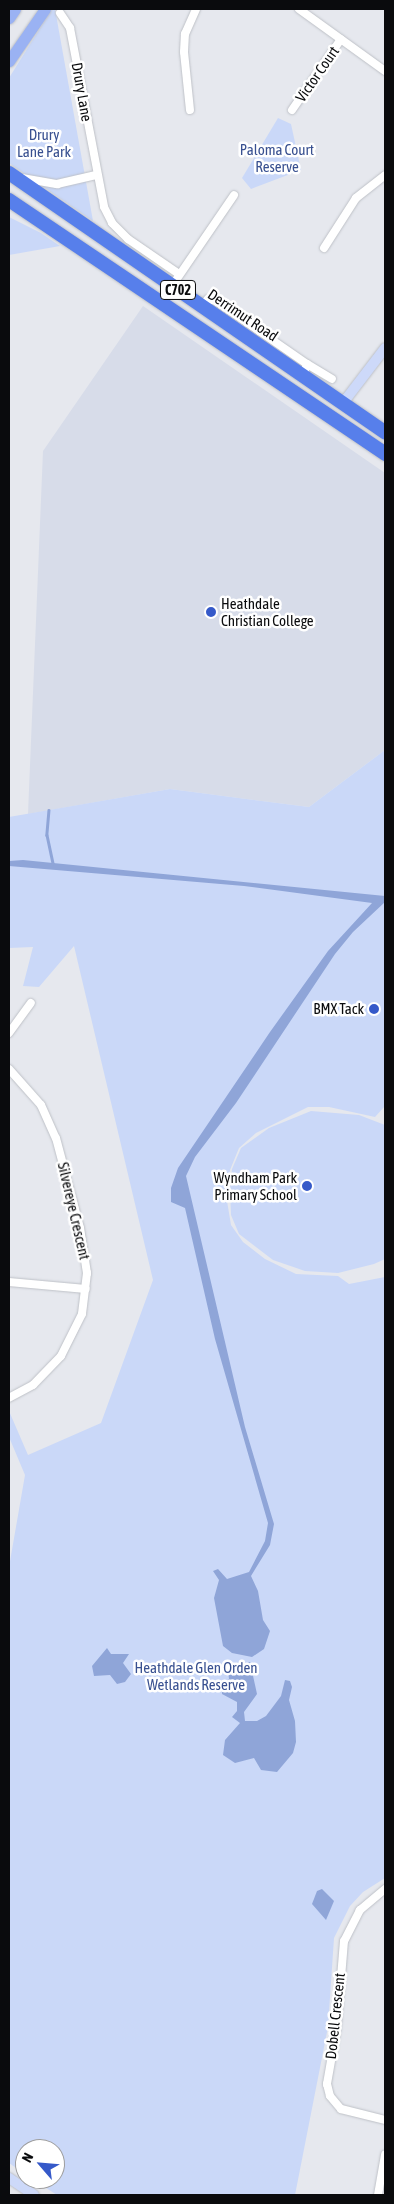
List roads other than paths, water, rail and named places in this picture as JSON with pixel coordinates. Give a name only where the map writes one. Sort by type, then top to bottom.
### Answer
[{"type":"highway","name":"Derrimut Road","points":[[11,175],[176,280],[202,306],[305,370],[346,405],[385,432]]},
{"type":"highway","name":"C702","points":[[9,200],[162,301],[385,454]]},
{"type":"highway","points":[[162,301],[176,280]]},
{"type":"highway","points":[[202,306],[200,317],[211,336]]},
{"type":"highway","points":[[336,421],[346,405]]},
{"type":"highway","points":[[385,432],[385,446]]},
{"type":"main road","points":[[9,18],[15,9]]},
{"type":"main road","points":[[9,61],[45,9]]},
{"type":"street","points":[[190,110],[184,52],[185,34],[196,9]]},
{"type":"street","points":[[299,9],[385,71]]},
{"type":"street","name":"Drury Lane","points":[[60,13],[70,28],[96,175],[104,207],[112,223],[176,280]]},
{"type":"street","name":"Victor Court","points":[[292,110],[341,39]]},
{"type":"street","points":[[11,175],[57,184],[96,175]]},
{"type":"street","points":[[324,248],[356,198],[385,175]]},
{"type":"street","points":[[176,280],[234,195]]},
{"type":"street","points":[[346,405],[385,348]]},
{"type":"street","points":[[305,370],[332,379]]},
{"type":"street","points":[[9,1033],[31,1003]]},
{"type":"street","name":"Silvereye Crescent","points":[[9,1069],[41,1104],[56,1138],[85,1255],[86,1290],[82,1314],[61,1356],[32,1385],[9,1398]]},
{"type":"street","points":[[9,1282],[86,1290]]},
{"type":"street","name":"Dobell Crescent","points":[[385,1889],[360,1910],[344,1941],[338,2020],[327,2084],[330,2096],[341,2109],[385,2120]]},
{"type":"street","points":[[378,2195],[385,2156]]},
{"type":"street","points":[[9,2178],[34,2195]]},
{"type":"waterway","points":[[49,810],[47,835],[53,863]]},
{"type":"place","name":"Heathdale Christian College","points":[[211,612]]},
{"type":"place","name":"BMX Tack","points":[[374,1009]]},
{"type":"place","name":"Wyndham Park Primary School","points":[[307,1186]]},
{"type":"park label","name":"Drury Lane Park","points":[[44,142]]},
{"type":"park label","name":"Paloma Court Reserve","points":[[277,158]]},
{"type":"park label","name":"Heathdale Glen Orden Wetlands Reserve","points":[[196,1676]]}]
